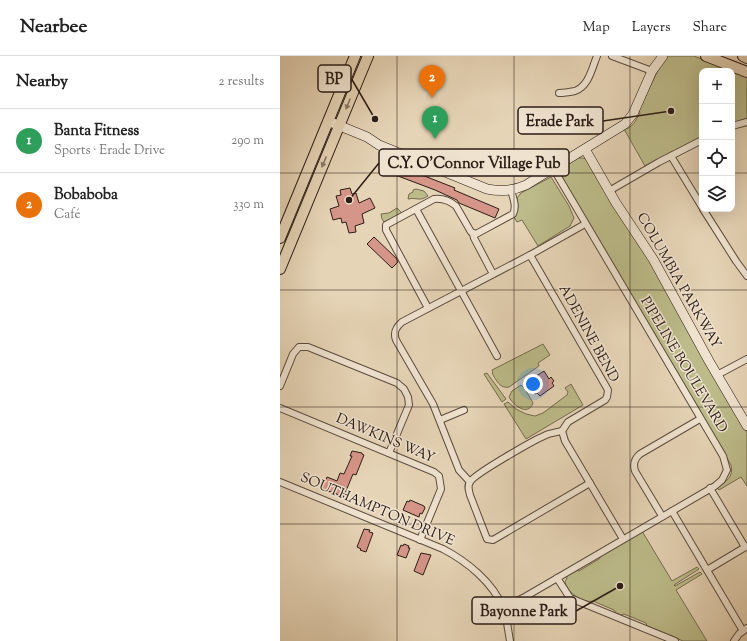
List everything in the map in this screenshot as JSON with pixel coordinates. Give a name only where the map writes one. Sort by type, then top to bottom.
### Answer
[{"type":"main road","points":[[280,238],[355,56]]},
{"type":"main road","points":[[280,269],[368,56]]},
{"type":"main road","points":[[702,56],[717,60]]},
{"type":"main road","points":[[706,56],[747,72]]},
{"type":"main road","points":[[743,56],[747,58]]},
{"type":"street","points":[[559,94],[575,91],[587,81],[597,56]]},
{"type":"street","points":[[612,56],[652,71]]},
{"type":"street","points":[[652,71],[654,56]]},
{"type":"street","points":[[327,125],[367,137],[379,145],[487,189],[498,191],[511,190],[526,185],[622,127],[630,118],[652,71],[663,56]]},
{"type":"street","points":[[735,125],[747,122]]},
{"type":"street","points":[[609,191],[699,142]]},
{"type":"street","name":"COLUMBIA PARKWAY","points":[[584,149],[653,259],[747,426]]},
{"type":"street","points":[[671,156],[699,203]]},
{"type":"street","name":"PIPELINE BOULEVARD","points":[[503,607],[523,598],[719,483],[725,476],[727,470],[723,456],[553,168]]},
{"type":"street","points":[[473,234],[476,234],[513,214],[515,207],[511,190]]},
{"type":"street","points":[[428,308],[385,228],[387,223],[434,199],[439,198],[444,200],[456,206],[473,234],[493,274]]},
{"type":"street","points":[[416,209],[497,356]]},
{"type":"street","points":[[705,212],[747,276]]},
{"type":"street","points":[[586,224],[399,324],[395,331],[395,337],[433,404],[459,470],[470,482],[468,488],[487,538],[493,540],[590,483]]},
{"type":"street","name":"ADENINE BEND","points":[[470,482],[479,474],[541,437],[562,431],[568,422],[605,400],[607,397],[608,390],[530,255]]},
{"type":"street","points":[[280,386],[293,354],[299,347],[308,347],[397,383],[404,389],[408,396],[409,405],[389,453]]},
{"type":"street","points":[[717,375],[747,359]]},
{"type":"street","name":"DAWKINS WAY","points":[[280,408],[434,472],[439,476],[441,489],[420,540]]},
{"type":"street","points":[[440,420],[464,410]]},
{"type":"street","points":[[662,516],[636,471],[634,465],[635,460],[640,454],[700,419]]},
{"type":"street","points":[[562,431],[565,441],[623,539]]},
{"type":"street","name":"SOUTHAMPTON DRIVE","points":[[280,482],[458,557],[475,570],[488,585],[503,607],[510,641]]},
{"type":"street","points":[[707,570],[746,547],[710,488]]},
{"type":"street","points":[[672,511],[745,630],[739,634],[734,641]]},
{"type":"street","points":[[557,578],[570,598],[675,641]]},
{"type":"shaded area","points":[[665,56],[694,56],[724,68],[699,68],[699,138],[645,166],[624,129],[632,126],[640,113],[639,109]]},
{"type":"shaded area","points":[[735,72],[747,77],[747,118],[735,122]]},
{"type":"shaded area","points":[[578,158],[584,158],[587,160],[653,265],[747,433],[747,486],[741,477],[719,490],[717,487],[726,481],[730,476],[732,469],[731,465],[564,181],[562,176],[563,169],[567,164]]},
{"type":"shaded area","points":[[551,177],[569,206],[574,218],[570,226],[538,246],[522,220],[517,222],[514,217],[518,207],[517,198],[521,193]]},
{"type":"shaded area","points":[[416,189],[424,191],[428,196],[420,199],[408,199],[409,194]]},
{"type":"shaded area","points":[[397,208],[402,213],[384,222],[381,214],[389,213]]},
{"type":"shaded area","points":[[543,344],[550,355],[538,363],[539,366],[509,387],[503,387],[495,378],[492,370]]},
{"type":"shaded area","points":[[487,373],[506,399],[502,402],[484,374]]},
{"type":"shaded area","points":[[571,384],[583,405],[526,439],[504,404],[508,402],[516,409],[526,414],[535,416],[543,413],[567,395],[568,392],[565,388]]},
{"type":"shaded area","points":[[521,385],[533,403],[528,409],[517,406],[509,397],[512,391]]},
{"type":"shaded area","points":[[642,531],[672,581],[697,567],[699,569],[674,585],[675,586],[700,572],[702,574],[676,590],[707,641],[683,641],[647,626],[646,623],[624,614],[621,615],[616,613],[614,610],[593,601],[585,601],[580,599],[566,586],[565,582],[568,575],[576,570],[579,571]]},
{"type":"building","points":[[394,164],[455,188],[454,190],[499,209],[495,218],[459,203],[457,200],[435,190],[390,173]]},
{"type":"building","points":[[350,188],[352,194],[356,193],[359,203],[370,198],[375,208],[362,214],[364,223],[355,226],[356,232],[349,233],[346,222],[342,223],[341,218],[333,220],[330,209],[339,206],[336,196],[341,195],[340,190]]},
{"type":"building","points":[[374,237],[396,258],[398,262],[392,268],[367,244]]},
{"type":"building","points":[[544,371],[549,379],[551,377],[554,381],[552,383],[554,386],[540,396],[537,393],[535,394],[532,390],[534,389],[528,380]]},
{"type":"building","points":[[352,451],[362,453],[364,455],[356,475],[353,474],[343,498],[337,494],[321,489],[323,481],[325,482],[327,477],[337,481],[340,473],[344,474],[352,456],[350,456]]},
{"type":"building","points":[[410,500],[424,506],[425,508],[422,514],[420,513],[419,517],[403,510],[407,501],[409,502]]},
{"type":"building","points":[[364,529],[370,530],[369,532],[373,533],[366,552],[357,547]]},
{"type":"building","points":[[404,544],[410,548],[406,558],[397,555],[401,545],[403,546]]},
{"type":"building","points":[[421,553],[431,555],[423,575],[414,571]]},
{"type":"place","name":"Bobaboba","points":[[432,98]]},
{"type":"place","name":"Erade Park","points":[[671,111]]},
{"type":"place","name":"BP","points":[[375,119]]},
{"type":"place","name":"Banta Fitness","points":[[435,139]]},
{"type":"place","name":"C.Y. O'Connor Village Pub","points":[[349,200]]},
{"type":"place","name":"Bayonne Park","points":[[620,586]]}]
